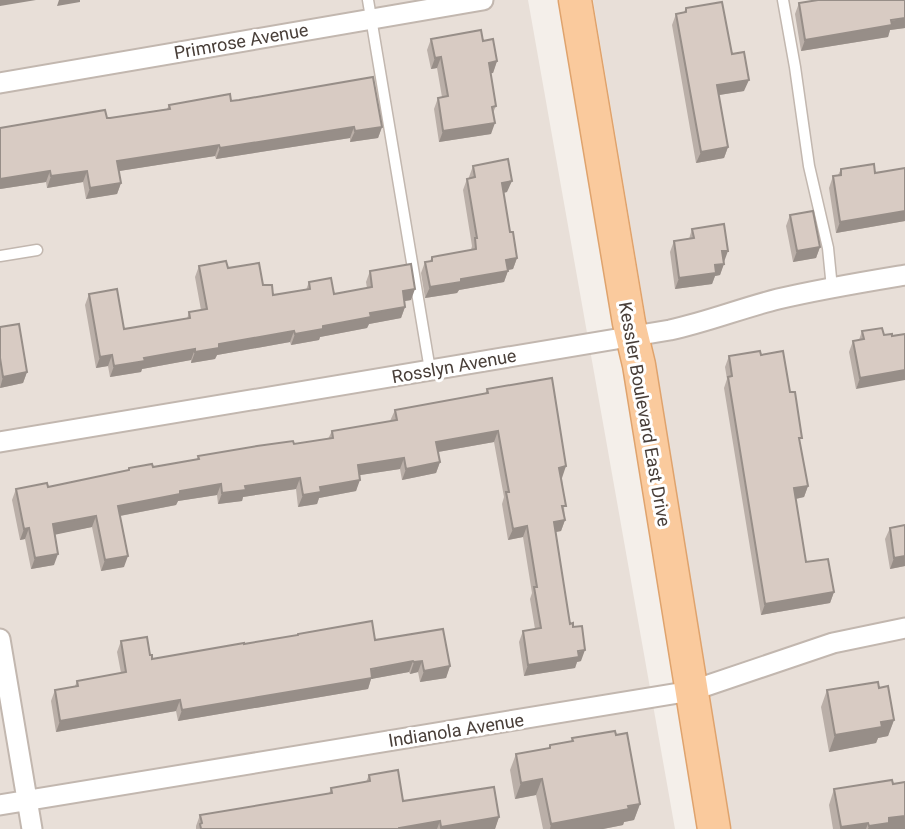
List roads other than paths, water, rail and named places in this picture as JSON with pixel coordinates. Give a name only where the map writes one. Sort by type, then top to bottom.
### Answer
[{"type":"main road","name":"Kessler Boulevard East Drive","points":[[575,0],[629,323],[641,379],[714,829]]},
{"type":"street","name":"Primrose Avenue","points":[[0,83],[370,10],[482,0]]},
{"type":"street","name":"Rosslyn Avenue","points":[[0,442],[633,336],[686,326],[767,302],[905,275]]},
{"type":"street","name":"Indianola Avenue","points":[[0,805],[691,691],[833,643],[905,628]]},
{"type":"street","points":[[0,639],[32,829]]},
{"type":"lane","points":[[783,0],[809,166],[828,248],[832,288]]},
{"type":"lane","points":[[370,10],[430,370]]},
{"type":"lane","points":[[0,256],[37,250]]}]
